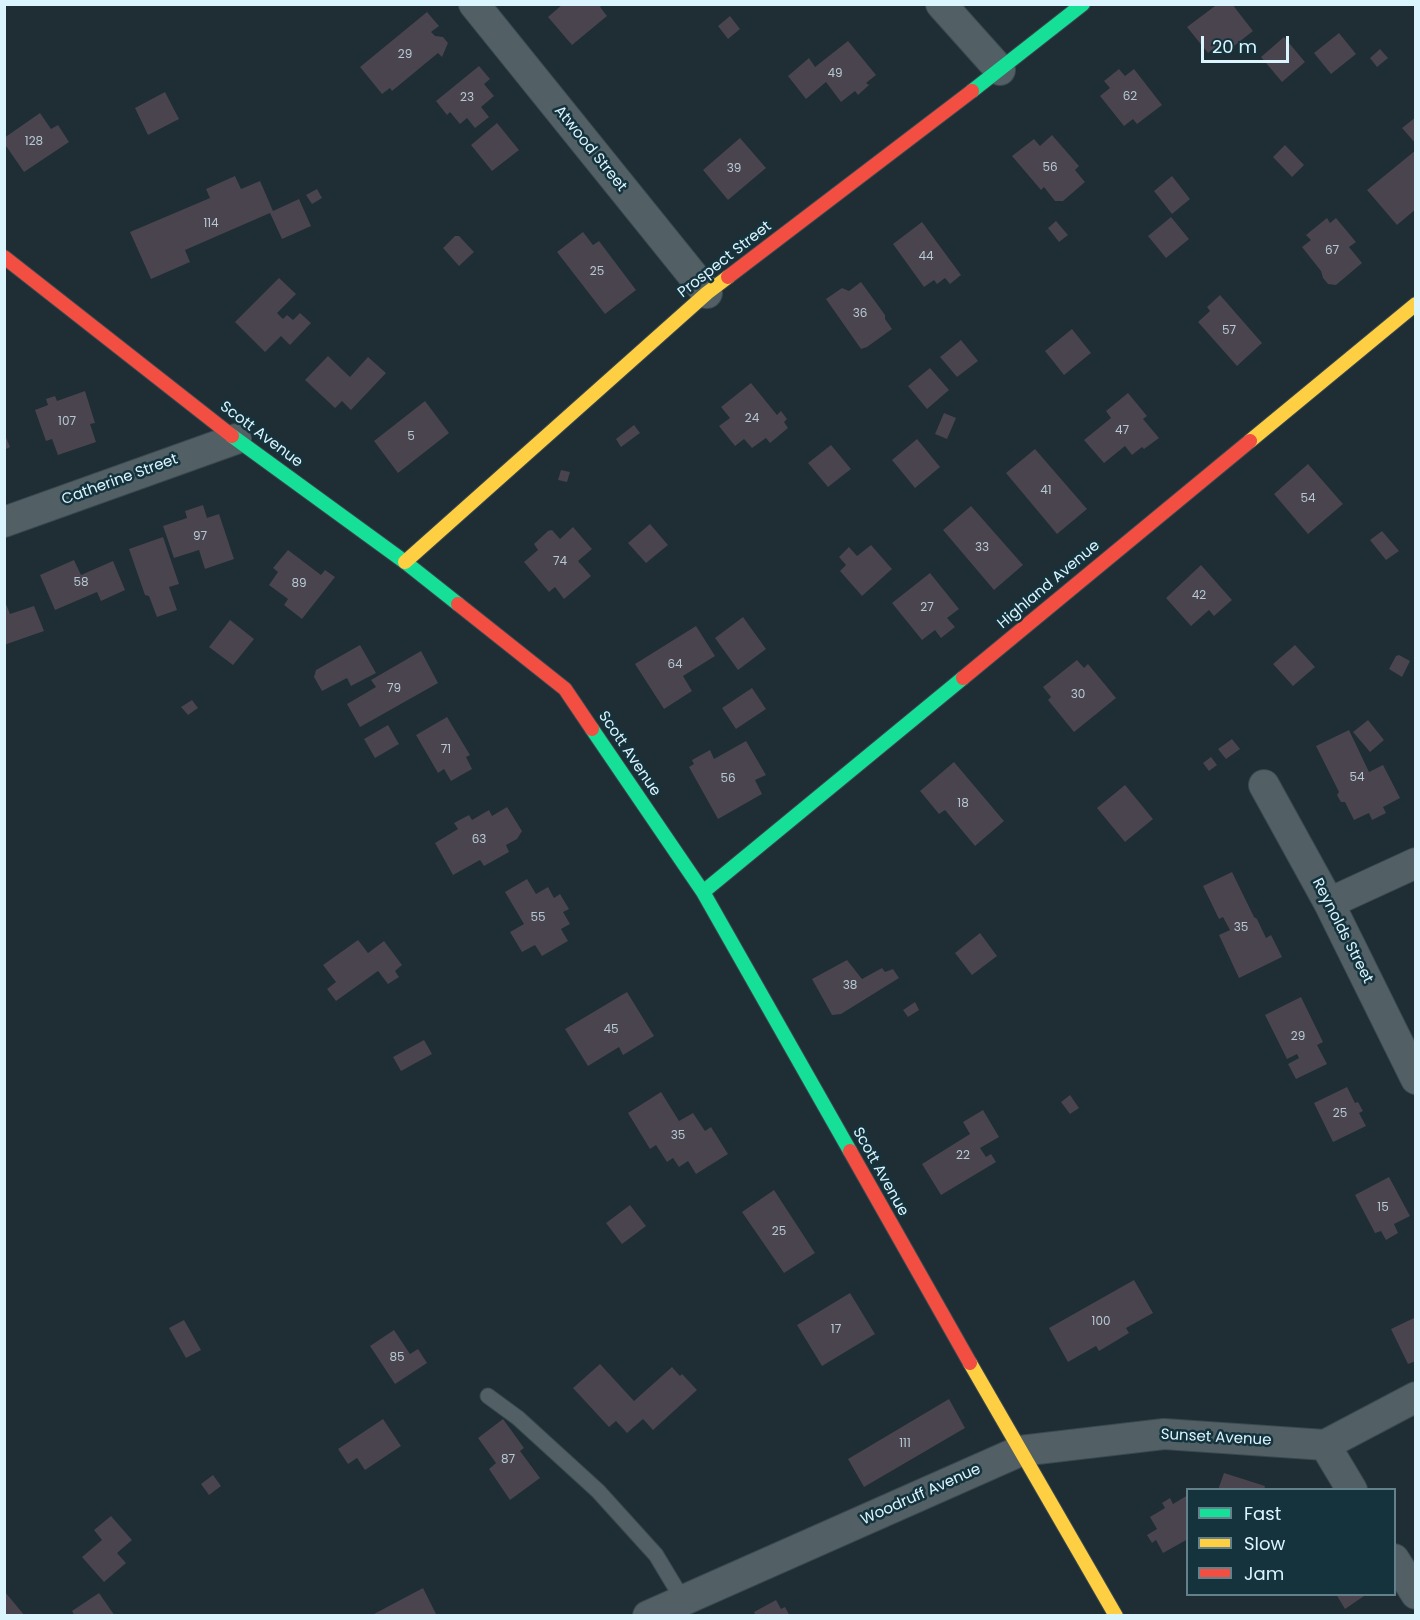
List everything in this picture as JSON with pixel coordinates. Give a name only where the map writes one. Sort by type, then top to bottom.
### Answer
[{"type":"street","name":"Atwood Street","points":[[474,4],[707,294]]},
{"type":"street","points":[[941,4],[1000,70]]},
{"type":"street","name":"Prospect Street","points":[[405,562],[707,294],[1083,4]]},
{"type":"street","name":"Scott Avenue","points":[[4,257],[236,439],[405,562],[565,689],[703,892],[1020,1451]]},
{"type":"street","name":"Highland Avenue","points":[[703,892],[1416,304]]},
{"type":"street","name":"Catherine Street","points":[[4,522],[236,439]]},
{"type":"street","name":"Reynolds Street","points":[[1264,785],[1329,903],[1416,1079]]},
{"type":"street","points":[[1329,903],[1416,863]]},
{"type":"street","points":[[1351,1488],[1325,1445],[1416,1397]]},
{"type":"street","name":"Sunset Avenue","points":[[1020,1451],[1164,1434],[1325,1445]]},
{"type":"street","points":[[1020,1451],[1116,1616]]},
{"type":"street","name":"Woodruff Avenue","points":[[648,1616],[1020,1451]]},
{"type":"street","points":[[1396,1561],[1416,1594]]},
{"type":"lane","points":[[488,1396],[518,1418],[598,1491],[656,1555],[683,1600]]},
{"type":"building","points":[[563,4],[603,4],[600,7],[607,16],[572,45],[548,17]]},
{"type":"building","points":[[1214,4],[1232,4],[1253,31],[1234,46],[1228,38],[1208,53],[1187,27],[1215,6]]},
{"type":"building","points":[[427,12],[439,26],[431,32],[435,36],[443,37],[448,43],[442,57],[438,53],[392,91],[390,88],[382,94],[360,67]]},
{"type":"building","points":[[730,16],[740,29],[728,39],[718,26]]},
{"type":"building","points":[[1339,33],[1356,54],[1331,74],[1314,53]]},
{"type":"building","points":[[1284,37],[1305,62],[1282,82],[1261,57]]},
{"type":"building","points":[[848,41],[876,75],[866,83],[869,85],[858,95],[855,91],[841,102],[826,82],[806,99],[788,76],[809,58],[815,67]]},
{"type":"building","points":[[1380,49],[1388,58],[1377,67],[1370,58]]},
{"type":"building","points":[[479,66],[490,79],[484,84],[494,96],[481,107],[489,117],[475,128],[467,118],[460,124],[450,112],[447,115],[436,101]]},
{"type":"building","points":[[1119,69],[1125,76],[1134,69],[1162,105],[1137,124],[1133,119],[1124,126],[1100,96],[1110,88],[1104,81]]},
{"type":"building","points":[[165,92],[179,119],[148,135],[135,108]]},
{"type":"building","points":[[40,113],[51,129],[58,125],[69,142],[24,172],[4,143],[4,138]]},
{"type":"building","points":[[1416,117],[1416,144],[1402,128]]},
{"type":"building","points":[[497,123],[519,150],[492,171],[471,145]]},
{"type":"building","points":[[1052,135],[1079,166],[1075,170],[1085,182],[1063,201],[1055,201],[1044,187],[1041,190],[1012,156],[1034,139],[1040,146]]},
{"type":"building","points":[[740,138],[766,168],[728,200],[703,170]]},
{"type":"building","points":[[1285,145],[1304,165],[1292,177],[1273,157]]},
{"type":"building","points":[[1416,150],[1416,209],[1397,225],[1367,190]]},
{"type":"building","points":[[235,176],[241,189],[260,181],[273,211],[299,199],[311,226],[282,239],[270,213],[185,250],[190,262],[151,279],[130,232],[210,198],[206,189]]},
{"type":"building","points":[[1172,176],[1190,199],[1172,214],[1154,191]]},
{"type":"building","points":[[317,189],[322,198],[312,204],[306,195]]},
{"type":"building","points":[[1171,217],[1189,239],[1166,258],[1148,236]]},
{"type":"building","points":[[1327,218],[1330,223],[1336,218],[1356,242],[1349,247],[1362,263],[1336,285],[1328,284],[1302,247],[1311,240],[1306,235]]},
{"type":"building","points":[[1056,221],[1068,235],[1059,242],[1048,228]]},
{"type":"building","points":[[922,222],[961,275],[950,284],[945,278],[937,284],[934,280],[924,287],[893,244]]},
{"type":"building","points":[[583,232],[593,245],[599,241],[636,290],[605,314],[557,252]]},
{"type":"building","points":[[455,236],[459,236],[474,252],[459,266],[443,248]]},
{"type":"building","points":[[279,278],[296,294],[277,313],[283,319],[287,315],[293,320],[300,313],[311,323],[290,345],[281,336],[265,352],[235,322]]},
{"type":"building","points":[[861,282],[885,315],[892,329],[861,349],[826,299],[842,288],[849,291]]},
{"type":"building","points":[[1220,295],[1262,343],[1237,366],[1198,322],[1210,311],[1207,307]]},
{"type":"building","points":[[1072,329],[1091,353],[1064,375],[1045,351]]},
{"type":"building","points":[[961,340],[978,361],[957,377],[940,357]]},
{"type":"building","points":[[328,356],[350,377],[368,357],[386,373],[351,410],[342,401],[335,408],[305,380]]},
{"type":"building","points":[[930,368],[949,390],[927,409],[908,386]]},
{"type":"building","points":[[751,383],[777,415],[781,411],[787,419],[784,422],[788,428],[770,443],[766,438],[752,448],[744,439],[735,446],[719,426],[730,418],[721,407]]},
{"type":"building","points":[[85,391],[95,423],[90,424],[96,442],[58,455],[52,439],[46,441],[35,410],[48,405],[46,399],[55,396],[57,401]]},
{"type":"building","points":[[1128,393],[1147,416],[1143,419],[1159,438],[1132,455],[1125,446],[1104,463],[1084,440],[1111,418],[1106,411]]},
{"type":"building","points":[[425,401],[449,433],[398,473],[374,441]]},
{"type":"building","points":[[944,413],[956,418],[947,439],[935,434]]},
{"type":"building","points":[[634,425],[640,433],[621,447],[616,439]]},
{"type":"building","points":[[4,433],[10,447],[4,450]]},
{"type":"building","points":[[917,439],[940,467],[915,488],[892,460]]},
{"type":"building","points":[[831,445],[851,469],[828,487],[808,463]]},
{"type":"building","points":[[1035,449],[1087,509],[1057,534],[1006,473]]},
{"type":"building","points":[[1308,464],[1343,504],[1308,534],[1274,494]]},
{"type":"building","points":[[561,470],[570,472],[567,482],[558,480]]},
{"type":"building","points":[[203,505],[207,518],[219,514],[234,559],[205,569],[199,550],[174,558],[163,526],[187,518],[185,511]]},
{"type":"building","points":[[971,506],[1023,565],[994,590],[943,530]]},
{"type":"building","points":[[650,524],[668,545],[646,563],[628,543]]},
{"type":"building","points":[[573,527],[592,549],[578,561],[591,576],[564,599],[555,587],[549,592],[524,562],[538,550],[534,544],[548,531],[552,530],[560,539]]},
{"type":"building","points":[[1382,531],[1399,551],[1386,560],[1370,540]]},
{"type":"building","points":[[163,537],[179,584],[169,587],[177,610],[157,617],[149,596],[145,595],[129,549]]},
{"type":"building","points":[[871,545],[892,569],[862,596],[840,571],[846,565],[839,557],[849,547],[857,556]]},
{"type":"building","points":[[288,550],[321,575],[325,570],[335,577],[302,619],[284,605],[288,599],[269,585],[278,572],[273,568]]},
{"type":"building","points":[[74,560],[81,575],[113,561],[125,590],[101,601],[97,592],[55,610],[40,575]]},
{"type":"building","points":[[1201,565],[1232,600],[1214,616],[1209,610],[1191,626],[1166,598]]},
{"type":"building","points":[[930,573],[959,609],[947,618],[955,627],[941,638],[935,630],[922,640],[892,603]]},
{"type":"building","points":[[4,599],[10,614],[34,606],[44,631],[4,645]]},
{"type":"building","points":[[743,617],[766,649],[738,670],[715,638]]},
{"type":"building","points":[[230,620],[254,639],[233,665],[209,647]]},
{"type":"building","points":[[696,626],[715,656],[683,676],[692,691],[664,709],[635,664]]},
{"type":"building","points":[[360,645],[376,673],[351,686],[347,678],[322,691],[314,677],[316,670]]},
{"type":"building","points":[[1295,645],[1315,667],[1293,686],[1273,664]]},
{"type":"building","points":[[421,651],[438,683],[360,727],[347,704],[376,687],[371,680]]},
{"type":"building","points":[[1399,655],[1410,661],[1402,677],[1389,669],[1396,656]]},
{"type":"building","points":[[1077,660],[1084,668],[1088,664],[1116,698],[1074,732],[1048,700],[1051,697],[1043,687]]},
{"type":"building","points":[[752,688],[766,709],[736,729],[722,708]]},
{"type":"building","points":[[192,700],[198,708],[188,715],[181,707]]},
{"type":"building","points":[[447,717],[470,755],[466,757],[472,769],[451,781],[444,769],[438,773],[416,735]]},
{"type":"building","points":[[1368,720],[1384,740],[1370,752],[1353,732]]},
{"type":"building","points":[[388,725],[399,744],[375,758],[364,739]]},
{"type":"building","points":[[1349,730],[1369,772],[1383,765],[1400,798],[1383,807],[1386,813],[1372,820],[1369,813],[1354,820],[1345,802],[1341,802],[1337,795],[1339,792],[1316,746]]},
{"type":"building","points":[[1232,739],[1240,749],[1226,759],[1218,749]]},
{"type":"building","points":[[746,741],[766,775],[755,780],[762,794],[718,819],[689,767],[694,764],[692,760],[710,750],[714,759]]},
{"type":"building","points":[[1211,757],[1217,765],[1209,771],[1203,763]]},
{"type":"building","points":[[954,762],[1004,821],[975,846],[945,810],[939,814],[920,791]]},
{"type":"building","points":[[1125,785],[1153,819],[1125,842],[1097,808]]},
{"type":"building","points":[[507,807],[522,831],[517,839],[506,845],[509,852],[484,866],[480,860],[453,875],[435,843],[458,829],[454,823],[469,815],[472,820],[489,810],[492,816]]},
{"type":"building","points":[[1232,872],[1266,938],[1271,935],[1282,957],[1239,978],[1219,935],[1230,930],[1223,917],[1219,919],[1203,886]]},
{"type":"building","points":[[527,879],[536,894],[548,887],[554,898],[560,894],[569,909],[563,912],[570,924],[561,929],[568,941],[542,956],[535,945],[522,952],[510,932],[524,924],[505,892]]},
{"type":"building","points":[[980,933],[997,956],[972,975],[955,953]]},
{"type":"building","points":[[358,940],[368,953],[384,941],[402,965],[395,971],[399,977],[388,984],[378,971],[336,1001],[327,989],[336,982],[323,965]]},
{"type":"building","points":[[847,960],[862,979],[882,968],[885,972],[893,969],[899,978],[841,1014],[832,1015],[812,979]]},
{"type":"building","points":[[627,992],[654,1036],[623,1055],[619,1047],[588,1066],[565,1029]]},
{"type":"building","points":[[1301,997],[1323,1042],[1317,1045],[1327,1064],[1296,1079],[1288,1064],[1299,1058],[1297,1054],[1287,1059],[1265,1015]]},
{"type":"building","points":[[915,1002],[919,1010],[908,1017],[903,1010]]},
{"type":"building","points":[[424,1040],[432,1054],[401,1071],[393,1057]]},
{"type":"building","points":[[1347,1087],[1355,1103],[1358,1102],[1363,1111],[1359,1113],[1366,1126],[1333,1142],[1314,1103]]},
{"type":"building","points":[[661,1092],[679,1121],[693,1113],[705,1131],[711,1127],[728,1154],[696,1174],[688,1161],[679,1167],[673,1158],[667,1162],[656,1145],[650,1149],[628,1113]]},
{"type":"building","points":[[1070,1095],[1079,1108],[1070,1114],[1061,1102]]},
{"type":"building","points":[[983,1110],[999,1137],[980,1148],[986,1157],[991,1154],[996,1162],[941,1195],[922,1164],[970,1134],[963,1122]]},
{"type":"building","points":[[1389,1177],[1410,1216],[1394,1224],[1398,1233],[1386,1240],[1381,1231],[1375,1233],[1355,1195]]},
{"type":"building","points":[[774,1190],[815,1253],[784,1273],[742,1212]]},
{"type":"building","points":[[630,1205],[646,1226],[622,1244],[606,1223]]},
{"type":"building","points":[[1134,1280],[1153,1313],[1126,1328],[1129,1333],[1099,1351],[1096,1346],[1068,1362],[1049,1328]]},
{"type":"building","points":[[850,1293],[875,1334],[822,1366],[797,1325]]},
{"type":"building","points":[[1416,1317],[1416,1361],[1408,1364],[1391,1329]]},
{"type":"building","points":[[184,1320],[201,1350],[186,1358],[169,1328]]},
{"type":"building","points":[[394,1330],[410,1354],[418,1349],[427,1363],[395,1384],[370,1346]]},
{"type":"building","points":[[600,1364],[634,1401],[672,1367],[697,1390],[653,1430],[643,1419],[627,1433],[616,1421],[609,1427],[573,1388]]},
{"type":"building","points":[[949,1399],[965,1428],[864,1487],[848,1459]]},
{"type":"building","points":[[383,1419],[401,1446],[365,1470],[357,1458],[348,1464],[338,1449]]},
{"type":"building","points":[[503,1419],[524,1448],[520,1451],[540,1478],[510,1500],[489,1469],[496,1463],[478,1438]]},
{"type":"building","points":[[1224,1473],[1265,1486],[1264,1488],[1219,1488]]},
{"type":"building","points":[[213,1475],[221,1486],[209,1495],[201,1484]]},
{"type":"building","points":[[1186,1496],[1186,1540],[1163,1553],[1156,1540],[1152,1543],[1147,1535],[1157,1529],[1150,1517],[1165,1508],[1162,1503],[1170,1498],[1173,1504]]},
{"type":"building","points":[[111,1516],[132,1540],[117,1553],[126,1563],[104,1582],[82,1557],[102,1540],[94,1530]]},
{"type":"building","points":[[423,1588],[437,1616],[375,1616],[374,1614]]},
{"type":"building","points":[[5,1592],[25,1616],[5,1616]]},
{"type":"building","points":[[99,1593],[115,1616],[75,1616],[72,1611]]},
{"type":"building","points":[[1337,1596],[1364,1596],[1345,1609]]},
{"type":"building","points":[[776,1600],[781,1609],[785,1607],[790,1616],[756,1616],[754,1612]]},
{"type":"traffic: fast","points":[[972,91],[1083,4]]},
{"type":"traffic: fast","points":[[232,436],[405,562],[458,604]]},
{"type":"traffic: fast","points":[[703,892],[963,678]]},
{"type":"traffic: fast","points":[[592,729],[703,892],[850,1151]]},
{"type":"traffic: slow","points":[[405,562],[707,293],[728,277]]},
{"type":"traffic: slow","points":[[1250,441],[1416,304]]},
{"type":"traffic: slow","points":[[970,1363],[1116,1616]]},
{"type":"traffic: jam","points":[[728,277],[972,91]]},
{"type":"traffic: jam","points":[[4,257],[232,436]]},
{"type":"traffic: jam","points":[[963,678],[1250,441]]},
{"type":"traffic: jam","points":[[458,604],[565,689],[592,729]]},
{"type":"traffic: jam","points":[[850,1151],[970,1363]]}]
